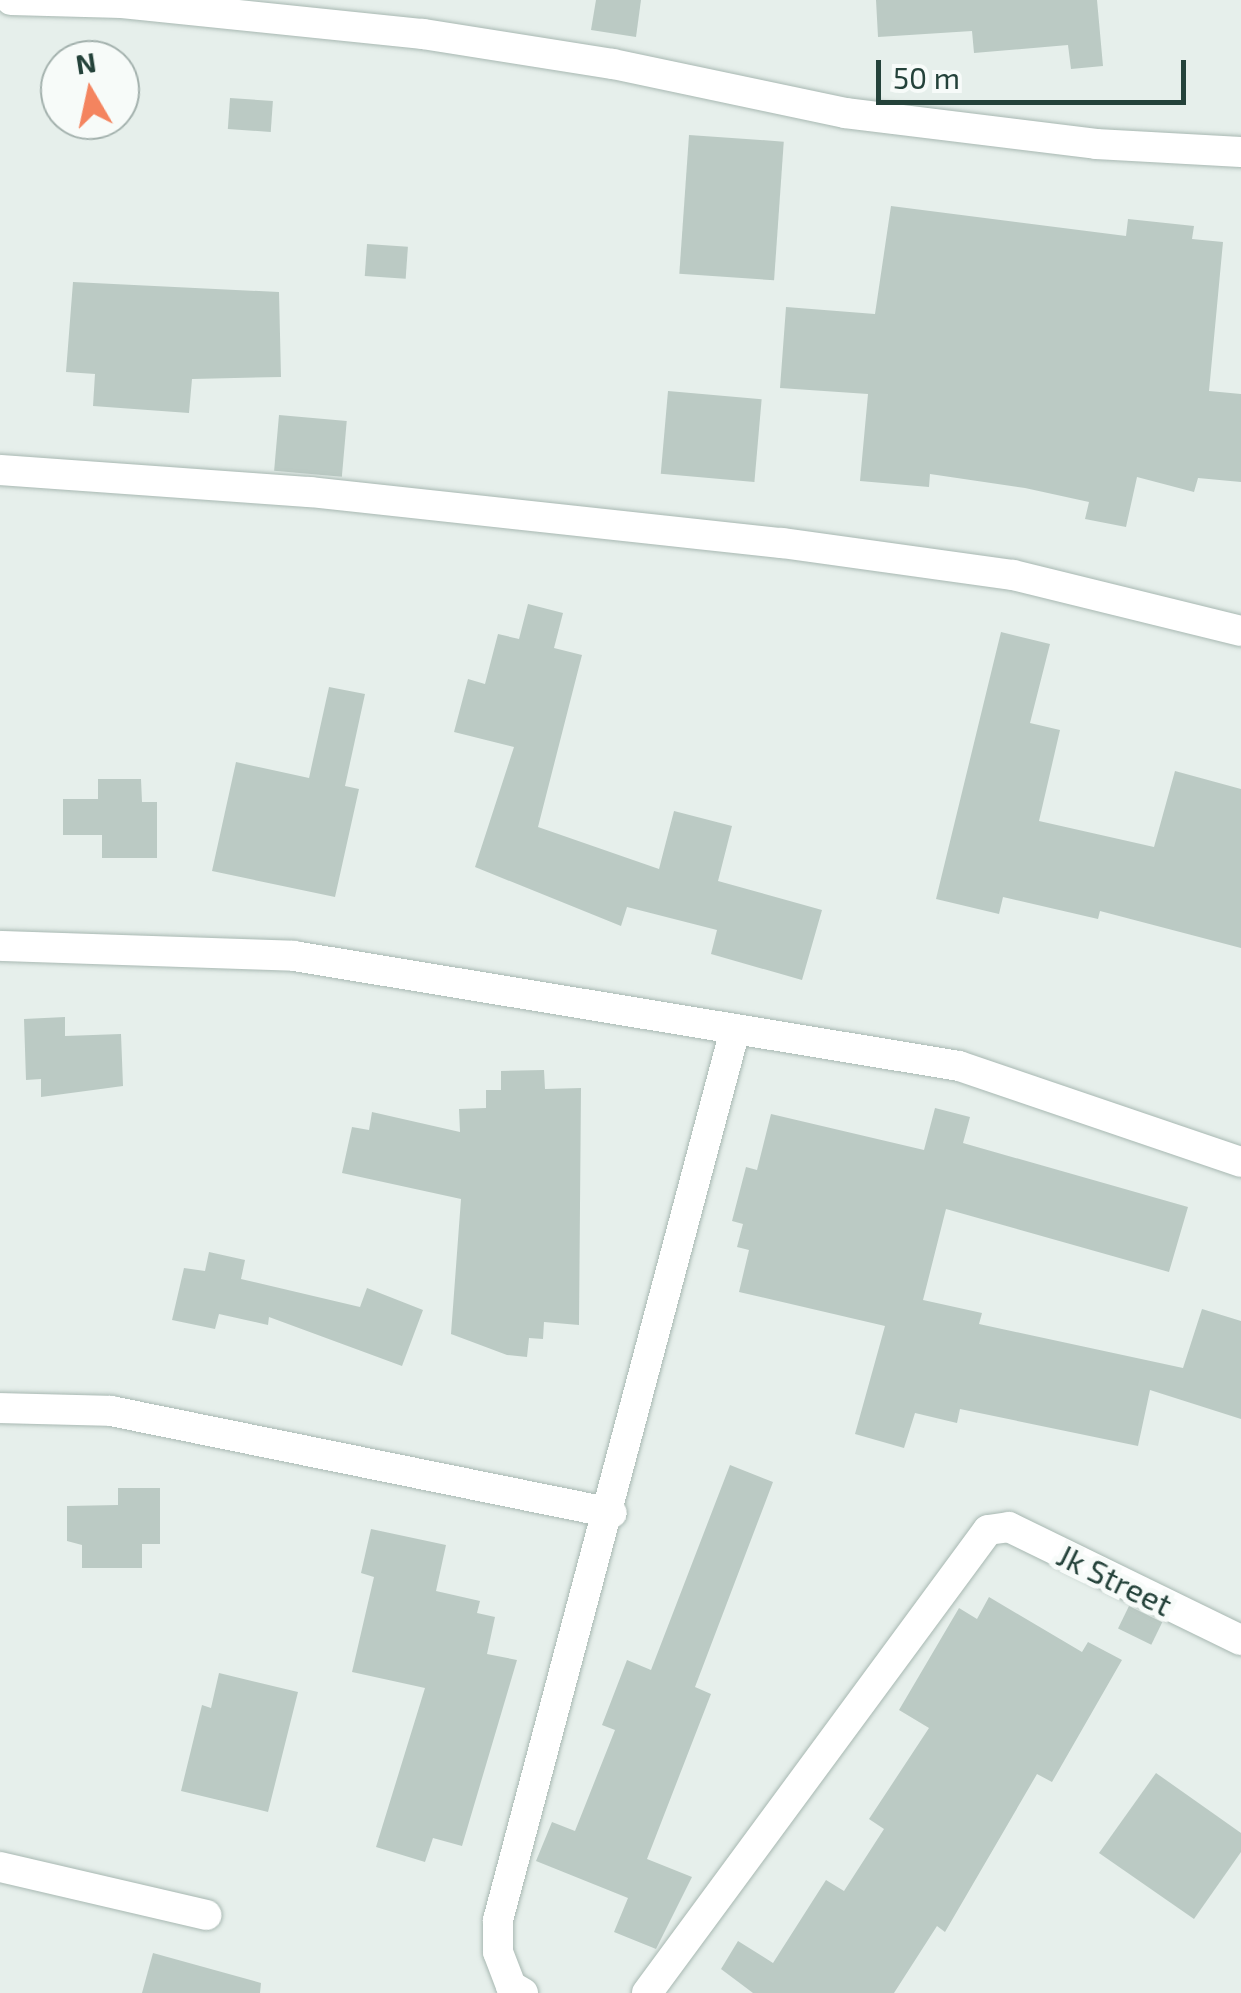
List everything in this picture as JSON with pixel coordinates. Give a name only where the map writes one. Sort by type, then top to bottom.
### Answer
[{"type":"street","points":[[13,0],[122,3],[424,34],[614,64],[845,112],[1096,144],[1241,152]]},
{"type":"street","points":[[0,470],[310,492],[782,543],[1013,575],[1241,631]]},
{"type":"street","points":[[0,946],[294,956],[960,1066],[1241,1162]]},
{"type":"street","points":[[523,1993],[512,1986],[498,1952],[498,1920],[612,1513],[735,1030]]},
{"type":"street","points":[[0,1408],[110,1411],[612,1513]]},
{"type":"street","name":"Jk Street","points":[[647,1993],[988,1530],[1009,1527],[1241,1640]]},
{"type":"street","points":[[0,1867],[206,1915]]},
{"type":"building","points":[[596,0],[641,0],[636,37],[591,30]]},
{"type":"building","points":[[876,0],[1097,0],[1103,66],[1071,69],[1068,45],[974,53],[972,31],[878,37]]},
{"type":"building","points":[[230,98],[273,101],[271,132],[228,129]]},
{"type":"building","points":[[689,135],[784,142],[774,280],[679,274]]},
{"type":"building","points":[[891,206],[1126,236],[1128,219],[1194,226],[1192,239],[1223,242],[1209,391],[1241,394],[1241,482],[1198,478],[1194,492],[1137,477],[1126,527],[1085,519],[1089,502],[1025,488],[930,474],[929,487],[860,481],[868,394],[780,388],[786,307],[875,314]]},
{"type":"building","points":[[367,244],[408,247],[406,279],[365,276]]},
{"type":"building","points":[[73,282],[279,292],[281,377],[192,379],[189,413],[93,406],[95,374],[66,372]]},
{"type":"building","points":[[668,391],[762,399],[754,482],[661,474]]},
{"type":"building","points":[[279,415],[347,421],[342,477],[274,471]]},
{"type":"building","points":[[528,604],[563,613],[554,648],[582,655],[538,827],[659,869],[674,811],[732,826],[718,881],[822,910],[802,980],[711,954],[717,930],[627,907],[621,926],[475,867],[514,747],[454,732],[468,679],[485,684],[498,634],[519,639]]},
{"type":"building","points":[[1001,632],[1050,644],[1030,723],[1060,730],[1039,821],[1154,847],[1175,771],[1241,789],[1241,948],[1100,911],[1098,919],[1003,897],[999,914],[936,899]]},
{"type":"building","points":[[329,687],[365,694],[345,786],[359,789],[335,897],[212,871],[236,762],[309,778]]},
{"type":"building","points":[[98,779],[141,779],[142,802],[157,802],[157,858],[102,858],[102,835],[63,835],[63,799],[98,799]]},
{"type":"building","points":[[65,1017],[65,1036],[121,1034],[123,1086],[41,1097],[41,1079],[26,1080],[24,1019]]},
{"type":"building","points":[[544,1070],[545,1089],[581,1088],[579,1325],[544,1322],[543,1339],[529,1338],[527,1357],[507,1355],[451,1334],[461,1199],[342,1173],[352,1127],[369,1130],[372,1112],[460,1132],[459,1109],[486,1108],[486,1090],[501,1090],[501,1071]]},
{"type":"building","points":[[935,1108],[970,1117],[963,1143],[1188,1207],[1169,1272],[946,1209],[923,1300],[982,1313],[979,1324],[1183,1368],[1202,1309],[1241,1321],[1241,1419],[1150,1390],[1138,1446],[960,1409],[957,1423],[915,1413],[904,1448],[855,1434],[885,1326],[739,1292],[749,1250],[737,1247],[743,1224],[732,1221],[746,1167],[757,1170],[771,1114],[924,1150]]},
{"type":"building","points":[[209,1252],[245,1260],[241,1279],[360,1307],[367,1288],[423,1310],[402,1366],[269,1317],[268,1325],[219,1314],[215,1329],[172,1320],[184,1268],[205,1271]]},
{"type":"building","points":[[730,1465],[773,1482],[695,1687],[711,1694],[647,1859],[692,1877],[656,1949],[614,1932],[628,1898],[536,1861],[552,1822],[575,1831],[615,1730],[602,1725],[627,1660],[651,1670]]},
{"type":"building","points":[[118,1488],[160,1488],[160,1544],[142,1544],[142,1568],[82,1568],[82,1545],[67,1541],[67,1506],[118,1505]]},
{"type":"building","points":[[371,1529],[446,1545],[436,1591],[480,1601],[477,1613],[495,1617],[487,1654],[517,1660],[462,1846],[433,1838],[425,1862],[376,1847],[425,1688],[352,1672],[374,1577],[361,1573]]},
{"type":"building","points":[[989,1597],[1082,1652],[1088,1642],[1122,1660],[1052,1782],[1037,1774],[945,1932],[937,1926],[894,1993],[753,1993],[721,1969],[738,1941],[773,1963],[826,1880],[844,1891],[884,1829],[869,1819],[929,1728],[899,1710],[959,1608],[977,1619]]},
{"type":"building","points":[[1129,1606],[1162,1622],[1151,1645],[1118,1628]]},
{"type":"building","points":[[219,1673],[298,1692],[268,1812],[181,1791],[202,1705],[211,1708]]},
{"type":"building","points":[[1156,1773],[1241,1833],[1241,1852],[1194,1919],[1099,1853]]},
{"type":"building","points":[[153,1953],[261,1983],[260,1993],[142,1993]]}]
